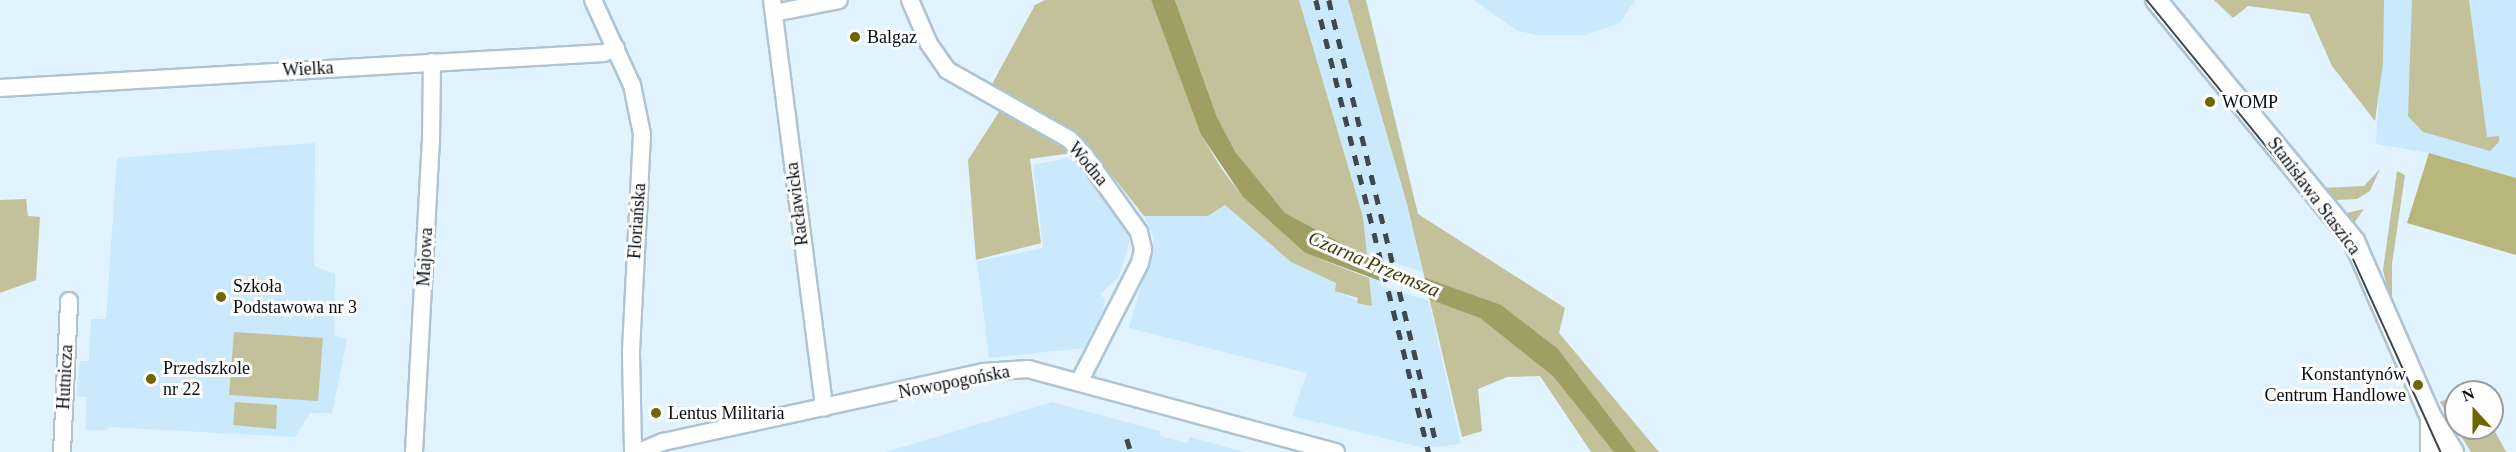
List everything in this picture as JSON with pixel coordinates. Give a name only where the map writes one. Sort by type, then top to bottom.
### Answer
[{"type":"street","name":"Floriańska","points":[[593,0],[616,48],[639,108],[642,134],[631,343],[633,452]]},
{"type":"street","points":[[773,6],[839,0]]},
{"type":"street","name":"Wodna","points":[[910,0],[929,44],[947,70],[1069,139],[1085,156],[1139,232],[1143,249],[1140,263],[1079,382]]},
{"type":"street","name":"Stanisława Staszica","points":[[2156,0],[2354,242],[2431,417],[2453,452]]},
{"type":"street","name":"Racławicka","points":[[773,6],[824,408]]},
{"type":"street","name":"Wielka","points":[[0,88],[604,53],[616,48]]},
{"type":"street","name":"Majowa","points":[[414,452],[431,142],[432,62]]},
{"type":"street","name":"Hutnicza","points":[[62,452],[69,301]]},
{"type":"street","name":"Nowopogońska","points":[[639,452],[663,442],[983,372],[1028,369],[1336,452]]},
{"type":"street","name":"Stanisława Staszica","points":[[2431,417],[2431,452]]},
{"type":"shaded area","points":[[1299,0],[1348,0],[1407,204],[1461,444],[1424,448],[1292,416],[1307,373],[1129,328],[1154,239],[1144,216],[1208,216],[1225,205],[1291,262],[1336,283],[1335,291],[1371,306],[1363,217]]},
{"type":"shaded area","points":[[1474,0],[1635,0],[1620,23],[1586,35],[1535,35],[1516,30]]},
{"type":"shaded area","points":[[2384,0],[2516,0],[2516,178],[2429,153],[2376,144]]},
{"type":"shaded area","name":"Szkoła Podstawowa nr 3","points":[[315,143],[314,266],[335,274],[334,335],[347,339],[332,413],[310,413],[295,437],[108,427],[107,430],[85,430],[87,397],[77,396],[80,361],[89,361],[91,319],[106,319],[117,158]]},
{"type":"shaded area","points":[[2429,153],[2516,178],[2516,255],[2407,223]]},
{"type":"shaded area","points":[[1068,158],[1080,163],[1130,239],[1119,277],[1100,294],[1105,299],[1103,311],[1084,348],[989,358],[977,261],[1043,248],[1033,165]]},
{"type":"shaded area","points":[[1052,402],[1160,431],[1160,436],[1187,443],[1190,437],[1244,452],[886,452]]},
{"type":"green space","points":[[1045,0],[1151,0],[1201,135],[1221,168],[1243,197],[1305,253],[1369,278],[1372,306],[1357,303],[1358,298],[1335,291],[1336,283],[1291,262],[1225,205],[1208,216],[1144,216],[1092,150],[1030,159],[1041,243],[976,260],[968,160],[1008,98],[991,86],[1035,5]]},
{"type":"green space","points":[[1175,0],[1299,0],[1363,217],[1367,256],[1285,213],[1262,188],[1236,153],[1217,117]]},
{"type":"green space","points":[[1348,0],[1366,0],[1418,214],[1565,308],[1559,333],[1659,452],[1591,452],[1540,376],[1507,377],[1478,389],[1482,431],[1462,437],[1407,204]]},
{"type":"green space","points":[[2214,0],[2384,0],[2383,63],[2375,121],[2332,66],[2309,14],[2248,6],[2233,18]]},
{"type":"green space","points":[[2412,0],[2469,0],[2487,137],[2499,136],[2499,142],[2490,151],[2423,132],[2408,116]]},
{"type":"green space","points":[[2380,169],[2370,191],[2357,199],[2337,200],[2321,188],[2364,186]]},
{"type":"green space","points":[[2397,171],[2405,175],[2392,264],[2392,308],[2383,270]]},
{"type":"green space","points":[[26,199],[28,216],[40,217],[36,280],[0,293],[0,200]]},
{"type":"green space","points":[[2364,209],[2352,226],[2342,214]]},
{"type":"green space","points":[[234,332],[323,338],[318,401],[229,395]]},
{"type":"green space","points":[[235,402],[277,405],[276,429],[233,425]]},
{"type":"green space","points":[[2464,440],[2500,440],[2506,452],[2471,452]]},
{"type":"water","name":"Czarna Przemsza","points":[[1151,0],[1175,0],[1217,117],[1236,153],[1285,213],[1372,259],[1501,305],[1558,349],[1636,452],[1614,452],[1553,376],[1480,318],[1305,253],[1243,197],[1201,135]]},
{"type":"pier","points":[[1374,256],[1423,272],[1430,301],[1381,286]]},
{"type":"tram line","points":[[2147,0],[2347,245],[2441,452]]},
{"type":"railway","points":[[1316,0],[1429,452]]},
{"type":"railway","points":[[1329,0],[1437,446]]},
{"type":"railway","points":[[1127,439],[1131,452]]},
{"type":"place","name":"Balgaz","points":[[855,37]]},
{"type":"place","name":"WOMP","points":[[2210,102]]},
{"type":"place","name":"Szkoła Podstawowa nr 3","points":[[221,297]]},
{"type":"place","name":"Przedszkole nr 22","points":[[151,379]]},
{"type":"place","name":"Konstantynów Centrum Handlowe","points":[[2418,385]]},
{"type":"place","name":"Lentus Militaria","points":[[656,413]]}]
